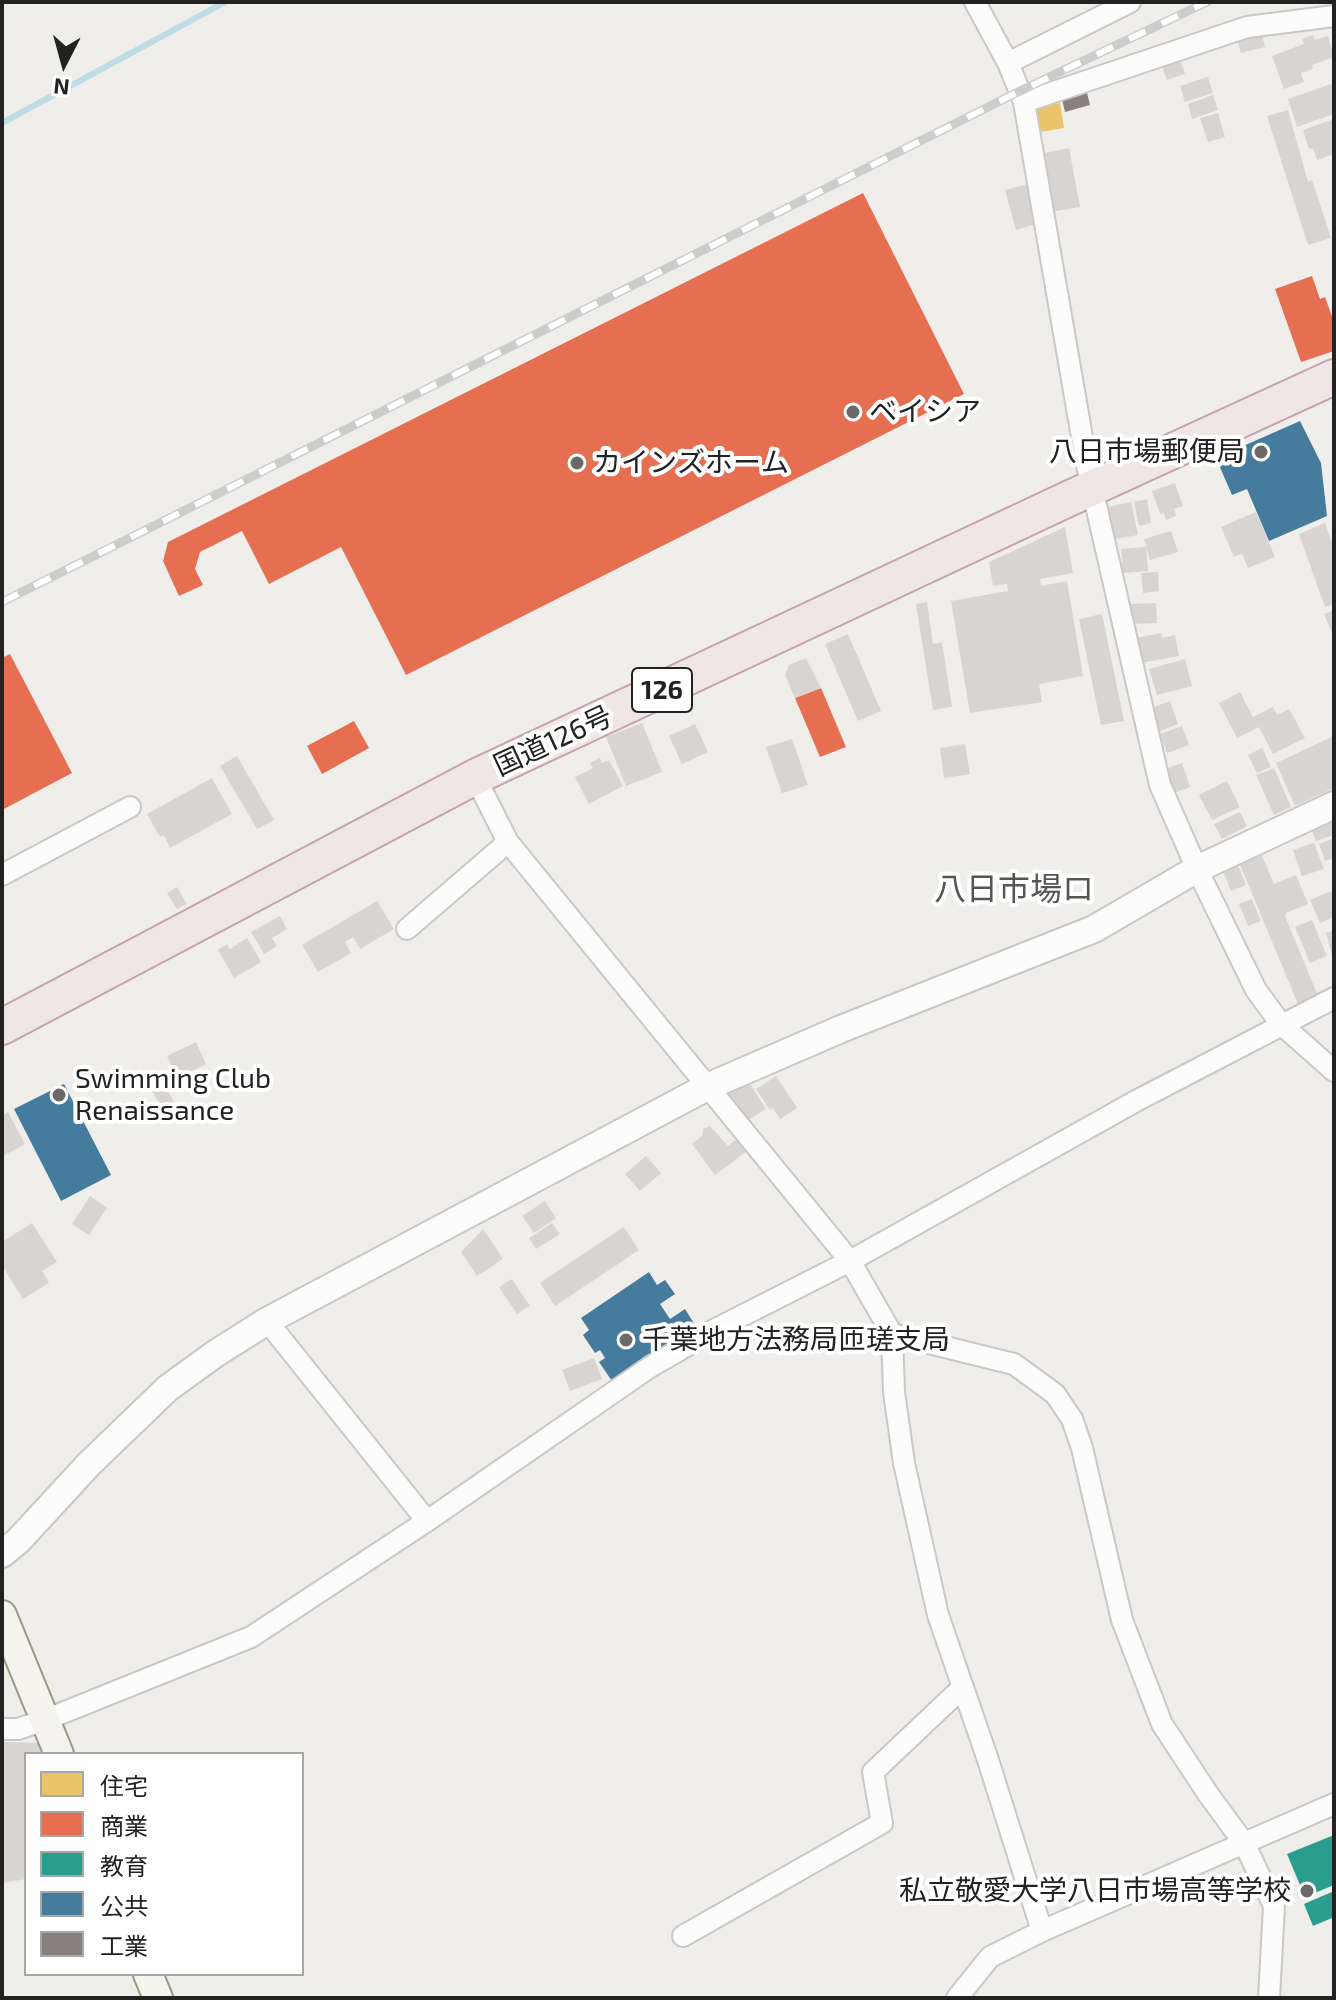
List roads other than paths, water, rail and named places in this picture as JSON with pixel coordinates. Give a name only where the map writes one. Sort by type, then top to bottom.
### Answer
[{"type":"highway","name":"国道126号","points":[[2,1027],[475,777],[1334,377]]},
{"type":"main road","points":[[2,1615],[58,1752]]},
{"type":"main road","points":[[149,1976],[158,1998]]},
{"type":"street","points":[[975,2],[1008,63],[1024,102],[1092,488],[1160,785],[1256,990],[1281,1024],[1334,1071]]},
{"type":"street","points":[[1008,63],[1130,2]]},
{"type":"street","points":[[1024,102],[1247,27],[1333,20]]},
{"type":"street","points":[[475,777],[508,842],[850,1261],[892,1334],[894,1392],[904,1463],[938,1615],[1042,1931]]},
{"type":"street","points":[[2,1554],[168,1388],[267,1321],[707,1087],[841,1029],[1094,929],[1197,869],[1334,805]]},
{"type":"street","points":[[2,875],[130,807]]},
{"type":"street","points":[[407,929],[508,842]]},
{"type":"street","points":[[2,1729],[18,1729],[45,1720],[251,1637],[427,1521],[650,1367],[712,1331],[850,1261],[1136,1101],[1334,998]]},
{"type":"street","points":[[267,1321],[427,1521]]},
{"type":"street","points":[[892,1334],[1014,1364],[1055,1394],[1072,1419],[1082,1448],[1122,1620],[1162,1724],[1244,1843],[1274,1906],[1269,1998]]},
{"type":"street","points":[[683,1936],[882,1823],[873,1772],[963,1687]]},
{"type":"street","points":[[957,1998],[990,1957],[1042,1931],[1334,1804]]},
{"type":"waterway","points":[[2,123],[225,2]]},
{"type":"railway","points":[[2,602],[1020,91],[1207,2]]},
{"type":"place","name":"ベイシア","points":[[853,412]]},
{"type":"place","name":"八日市場郵便局","points":[[1261,452]]},
{"type":"place","name":"カインズホーム","points":[[577,463]]},
{"type":"place","name":"Swimming Club Renaissance","points":[[59,1095]]},
{"type":"place","name":"千葉地方法務局匝瑳支局","points":[[626,1340]]},
{"type":"place","name":"私立敬愛大学八日市場高等学校","points":[[1307,1891]]},
{"type":"district","name":"八日市場ロ","points":[[1014,889]]}]
